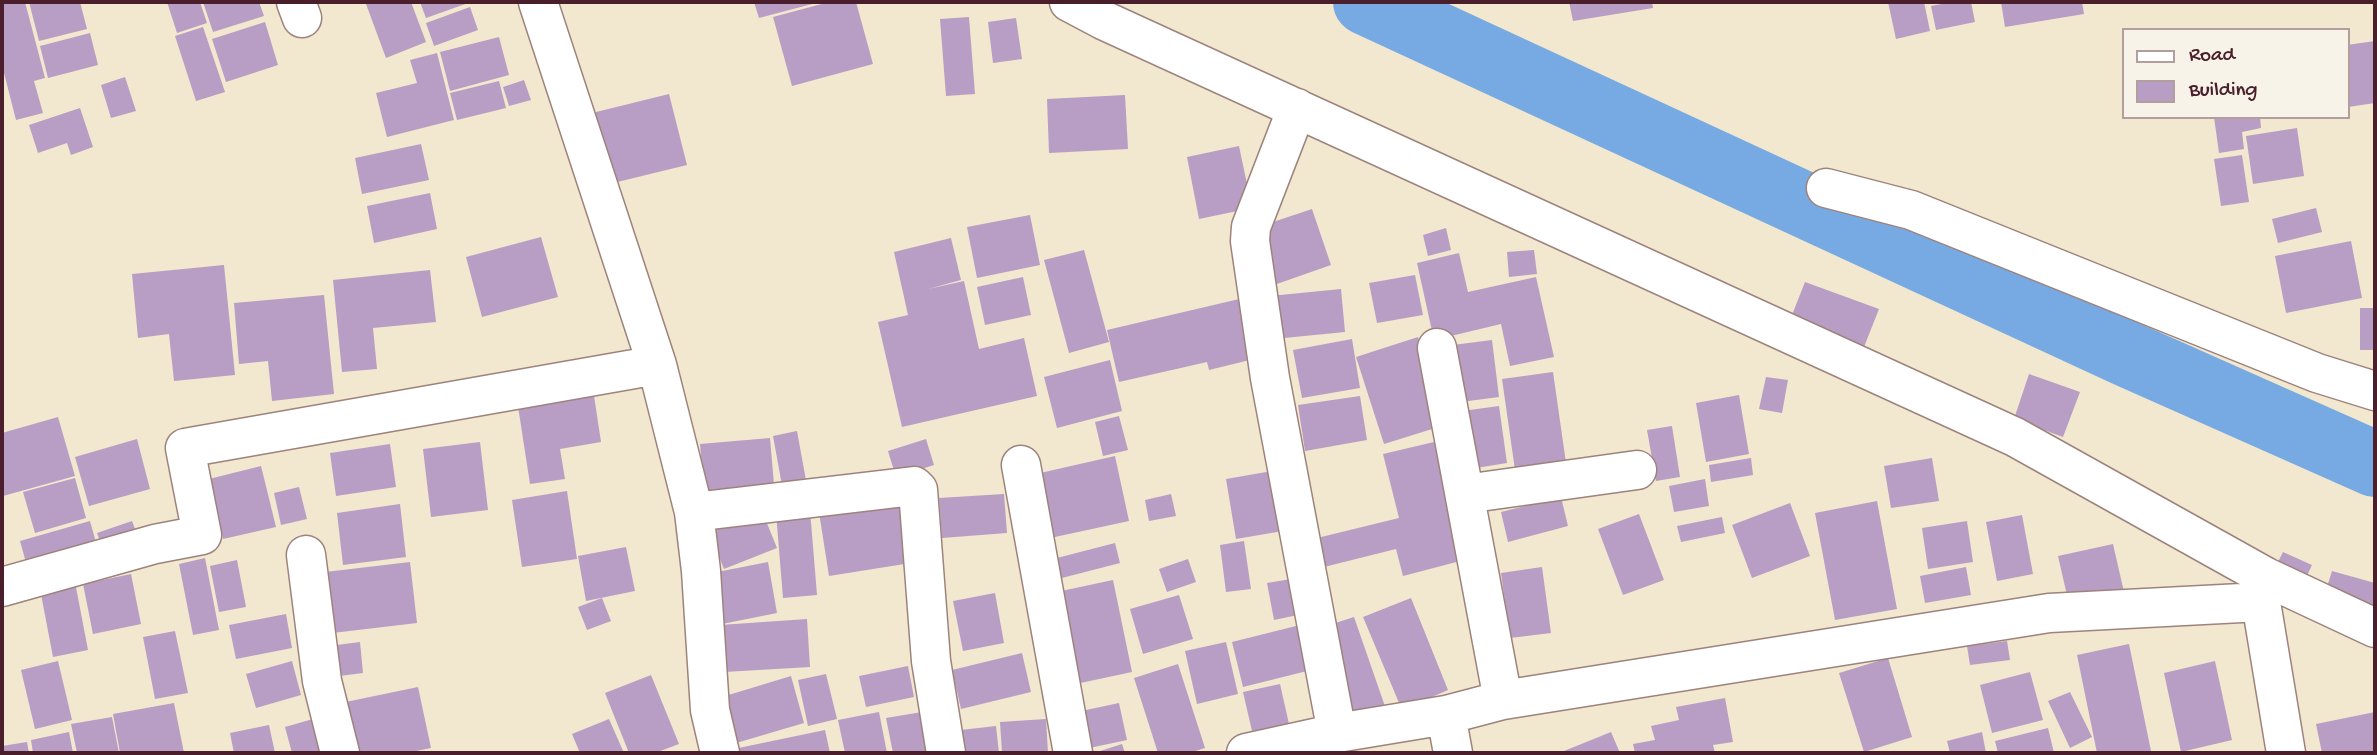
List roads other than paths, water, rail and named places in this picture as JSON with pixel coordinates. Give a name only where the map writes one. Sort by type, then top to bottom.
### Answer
[{"type":"street","points":[[538,2],[657,365],[694,512],[701,571],[710,710],[720,753]]},
{"type":"street","points":[[1069,2],[1103,20],[2015,437],[2264,589],[2375,628]]},
{"type":"street","points":[[1297,108],[1251,227],[1250,241],[1270,378],[1337,733]]},
{"type":"street","points":[[1826,188],[1910,211],[2317,373],[2375,391]]},
{"type":"street","points":[[1437,348],[1503,701]]},
{"type":"street","points":[[2,587],[155,544],[202,535],[185,448],[657,365]]},
{"type":"street","points":[[1021,465],[1073,753]]},
{"type":"street","points":[[1465,494],[1637,470]]},
{"type":"street","points":[[694,512],[914,486],[918,490],[931,661],[946,753]]},
{"type":"street","points":[[306,555],[322,681],[340,753]]},
{"type":"street","points":[[1247,753],[1337,733],[1446,715],[1503,701],[2049,612],[2264,589]]},
{"type":"street","points":[[2264,589],[2286,753]]},
{"type":"street","points":[[1446,715],[1453,753]]},
{"type":"waterway","points":[[1366,2],[2125,353],[2375,464]]}]
